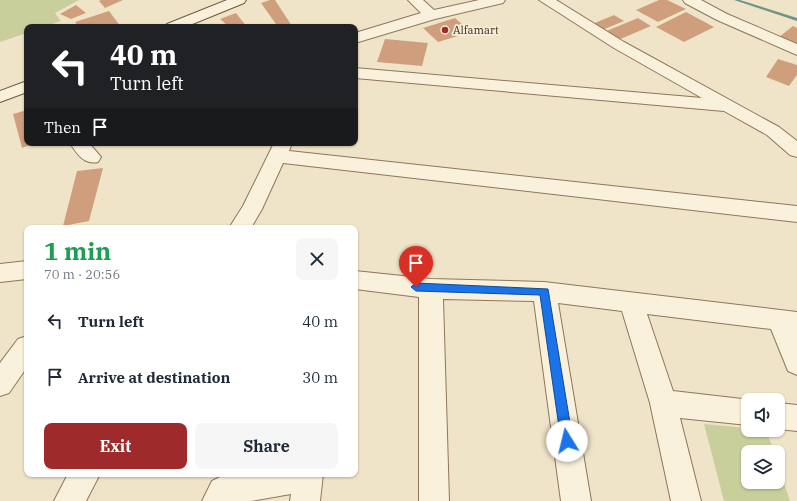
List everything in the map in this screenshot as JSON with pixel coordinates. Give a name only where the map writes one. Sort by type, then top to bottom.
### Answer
[{"type":"street","points":[[179,24],[239,0]]},
{"type":"street","points":[[415,0],[431,15]]},
{"type":"street","points":[[358,37],[431,15],[498,0]]},
{"type":"street","points":[[546,0],[612,42],[774,131],[797,151]]},
{"type":"street","points":[[690,0],[722,17],[797,50]]},
{"type":"street","points":[[358,73],[727,106]]},
{"type":"street","points":[[0,97],[24,87]]},
{"type":"street","points":[[242,225],[252,209],[280,149],[797,214]]},
{"type":"street","points":[[0,272],[24,270]]},
{"type":"street","points":[[358,280],[431,289],[544,292],[788,321],[797,363]]},
{"type":"street","points":[[431,289],[434,501]]},
{"type":"street","points":[[544,292],[576,501]]},
{"type":"street","points":[[631,302],[663,403],[686,501]]},
{"type":"street","points":[[0,384],[24,351]]},
{"type":"street","points":[[663,403],[741,411]]},
{"type":"street","points":[[785,417],[797,418]]},
{"type":"street","points":[[69,501],[83,477]]},
{"type":"street","points":[[217,501],[222,491],[307,484]]},
{"type":"green space","points":[[0,0],[79,0],[55,13],[61,21],[52,24],[24,24],[24,34],[0,42]]},
{"type":"green space","points":[[704,424],[741,427],[741,437],[769,437],[771,445],[741,445],[741,489],[785,489],[785,486],[790,501],[724,501]]},
{"type":"building","points":[[123,0],[105,8],[99,1]]},
{"type":"building","points":[[275,0],[291,24],[276,24],[261,3]]},
{"type":"building","points":[[659,0],[667,0],[686,9],[658,22],[636,10]]},
{"type":"building","points":[[76,5],[86,13],[71,19],[60,14]]},
{"type":"building","points":[[109,11],[119,24],[77,24],[75,22]]},
{"type":"building","points":[[686,12],[714,27],[684,42],[656,27]]},
{"type":"building","points":[[236,13],[245,24],[226,24],[220,19]]},
{"type":"building","points":[[614,15],[624,21],[600,31],[590,25]]},
{"type":"building","points":[[455,18],[471,32],[438,42],[423,28]]},
{"type":"building","points":[[638,18],[651,26],[618,40],[604,32]]},
{"type":"building","points":[[793,26],[797,28],[797,45],[779,37]]},
{"type":"building","points":[[385,39],[428,43],[422,66],[377,62]]},
{"type":"building","points":[[778,59],[797,65],[797,75],[789,86],[766,77]]},
{"type":"building","points":[[24,111],[24,146],[27,146],[22,148],[13,114]]},
{"type":"building","points":[[103,168],[89,221],[63,225],[77,171]]},
{"type":"waterway","points":[[736,0],[797,20]]},
{"type":"place","name":"Alfamart","points":[[445,30]]},
{"type":"route","points":[[416,287],[431,289],[544,292],[567,441]]}]
